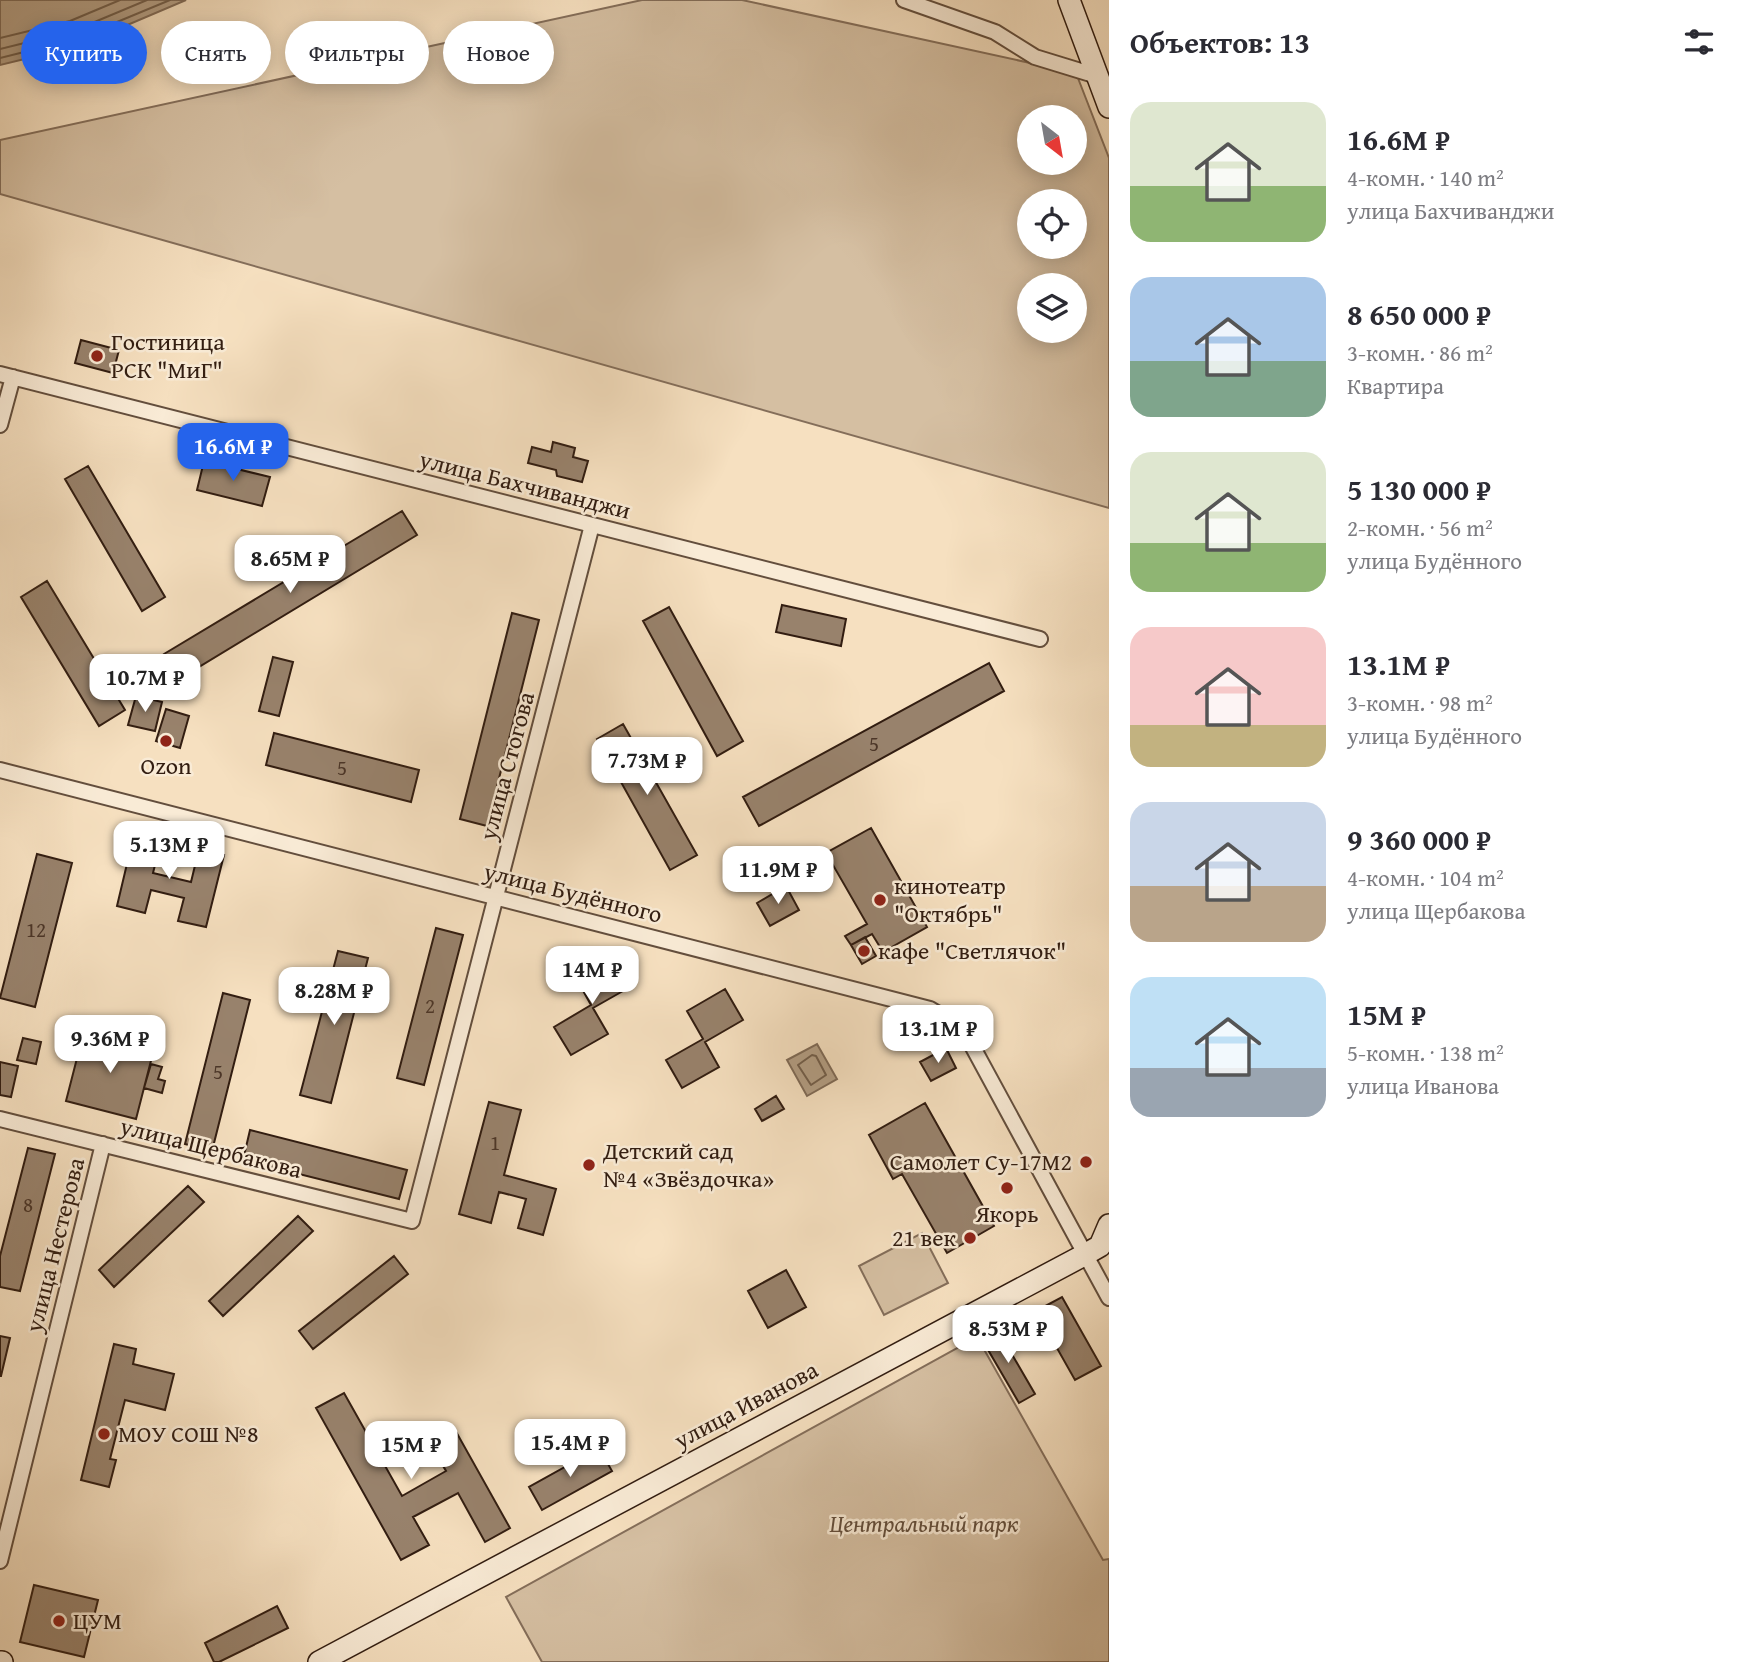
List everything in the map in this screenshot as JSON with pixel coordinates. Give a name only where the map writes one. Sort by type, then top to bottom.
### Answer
[{"type":"street","points":[[904,0],[995,32],[1035,57],[1097,76]]},
{"type":"street","points":[[1069,0],[1109,107]]},
{"type":"street","points":[[0,425],[7,375]]},
{"type":"street","name":"улица Бахчиванджи","points":[[7,375],[1040,639]]},
{"type":"street","name":"улица Стогова","points":[[412,1221],[592,525]]},
{"type":"street","name":"улица Будённого","points":[[0,770],[930,1009],[950,1021],[981,1059],[1109,1298]]},
{"type":"street","name":"улица Щербакова","points":[[0,1119],[412,1221]]},
{"type":"street","name":"улица Нестерова","points":[[0,1561],[103,1144]]},
{"type":"street","points":[[1086,1254],[1100,1246],[1109,1225]]},
{"type":"street","name":"улица Иванова","points":[[319,1662],[1086,1254]]},
{"type":"green space","points":[[642,0],[742,0],[1076,73],[1109,158],[1109,508],[0,194],[0,140],[257,84],[271,84],[271,81],[285,78],[285,84],[429,84],[429,46],[443,43],[443,84],[554,84],[554,21],[546,21]]},
{"type":"green space","points":[[922,1233],[948,1283],[884,1315],[859,1266]]},
{"type":"green space","name":"Центральный парк","points":[[977,1337],[1103,1560],[1109,1559],[1109,1662],[542,1662],[506,1597]]},
{"type":"water","points":[[0,0],[186,0],[137,21],[21,21],[21,60],[0,65]]},
{"type":"water","points":[[817,1044],[837,1079],[807,1096],[787,1060]]},
{"type":"building","points":[[81,340],[119,350],[113,373],[75,363]]},
{"type":"building","points":[[553,442],[575,448],[573,457],[588,461],[582,482],[557,476],[556,470],[528,463],[532,447],[551,452]]},
{"type":"building","points":[[204,461],[270,477],[262,506],[197,490]]},
{"type":"building","points":[[88,466],[165,597],[142,611],[65,479]]},
{"type":"building","points":[[402,511],[417,535],[179,679],[164,654]]},
{"type":"building","points":[[47,581],[125,710],[99,726],[21,597]]},
{"type":"building","points":[[782,605],[846,619],[841,646],[776,632]]},
{"type":"building","points":[[669,607],[743,741],[717,756],[643,621]]},
{"type":"building","points":[[512,613],[539,620],[487,826],[460,819]]},
{"type":"building","points":[[273,657],[293,662],[279,716],[259,711]]},
{"type":"building","points":[[989,663],[1004,691],[759,826],[743,797]]},
{"type":"building","points":[[136,696],[162,702],[155,731],[128,725]]},
{"type":"building","points":[[166,709],[189,716],[180,748],[156,741]]},
{"type":"building","points":[[623,724],[697,855],[670,870],[597,739]]},
{"type":"building","points":[[274,733],[419,770],[411,802],[266,765]]},
{"type":"building","points":[[871,828],[927,927],[883,952],[872,934],[851,945],[845,936],[867,924],[826,853]]},
{"type":"building","points":[[135,830],[162,837],[153,873],[191,882],[199,849],[224,855],[206,927],[178,921],[184,898],[151,890],[145,913],[117,906]]},
{"type":"building","points":[[37,854],[72,863],[35,1007],[0,998]]},
{"type":"building","points":[[786,886],[799,910],[770,926],[757,903]]},
{"type":"building","points":[[436,928],[463,935],[424,1085],[397,1078]]},
{"type":"building","points":[[865,937],[876,956],[862,964],[851,945]]},
{"type":"building","points":[[338,951],[368,958],[331,1103],[300,1095]]},
{"type":"building","points":[[613,958],[630,987],[593,1008],[608,1034],[571,1055],[554,1027],[591,1005],[576,978]]},
{"type":"building","points":[[725,989],[743,1020],[705,1042],[719,1067],[682,1088],[666,1060],[703,1039],[687,1011]]},
{"type":"building","points":[[223,993],[250,1000],[212,1151],[185,1144]]},
{"type":"building","points":[[84,1031],[154,1049],[136,1119],[66,1101]]},
{"type":"building","points":[[23,1038],[41,1042],[36,1064],[17,1060]]},
{"type":"building","points":[[946,1048],[956,1068],[931,1081],[920,1062]]},
{"type":"building","points":[[0,1062],[18,1066],[11,1097],[0,1095]]},
{"type":"building","points":[[151,1064],[162,1067],[158,1079],[165,1081],[162,1093],[144,1088]]},
{"type":"building","points":[[776,1096],[784,1109],[762,1121],[755,1109]]},
{"type":"building","points":[[489,1102],[521,1110],[504,1175],[556,1189],[543,1235],[518,1228],[526,1199],[499,1192],[491,1223],[459,1214]]},
{"type":"building","points":[[925,1103],[994,1226],[947,1253],[902,1174],[893,1179],[869,1135]]},
{"type":"building","points":[[250,1130],[407,1170],[399,1199],[243,1160]]},
{"type":"building","points":[[28,1148],[55,1154],[20,1291],[0,1287],[0,1256]]},
{"type":"building","points":[[188,1186],[204,1202],[114,1287],[99,1270]]},
{"type":"building","points":[[298,1216],[313,1231],[223,1316],[209,1301]]},
{"type":"building","points":[[394,1256],[408,1274],[313,1349],[299,1331]]},
{"type":"building","points":[[786,1270],[806,1307],[768,1328],[748,1291]]},
{"type":"building","points":[[1062,1297],[1101,1366],[1075,1380],[1036,1311]]},
{"type":"building","points":[[996,1327],[1035,1394],[1019,1403],[980,1336]]},
{"type":"building","points":[[0,1336],[10,1338],[1,1376],[0,1376]]},
{"type":"building","name":"МОУ СОШ №8","points":[[114,1344],[136,1349],[133,1364],[174,1374],[165,1410],[125,1400],[110,1459],[116,1460],[109,1487],[81,1480]]},
{"type":"building","points":[[344,1393],[402,1496],[446,1471],[429,1442],[454,1428],[510,1528],[485,1542],[458,1493],[413,1517],[429,1545],[401,1560],[316,1408]]},
{"type":"building","points":[[599,1448],[612,1471],[542,1510],[529,1487]]},
{"type":"building","name":"ЦУМ","points":[[34,1585],[98,1600],[84,1657],[20,1642]]},
{"type":"building","points":[[277,1606],[288,1628],[214,1662],[205,1643]]},
{"type":"place","name":"Гостиница РСК \"МиГ\"","points":[[97,356]]},
{"type":"place","name":"Ozon","points":[[166,741]]},
{"type":"place","name":"кинотеатр \"Октябрь\"","points":[[880,900]]},
{"type":"place","name":"кафе \"Светлячок\"","points":[[864,951]]},
{"type":"place","name":"Самолет Су-17М2","points":[[1086,1162]]},
{"type":"place","name":"Детский сад №4 «Звёздочка»","points":[[589,1165]]},
{"type":"place","name":"Якорь","points":[[1007,1188]]},
{"type":"place","name":"21 век","points":[[970,1238]]},
{"type":"place","name":"МОУ СОШ №8","points":[[104,1434]]},
{"type":"place","name":"ЦУМ","points":[[59,1621]]}]
